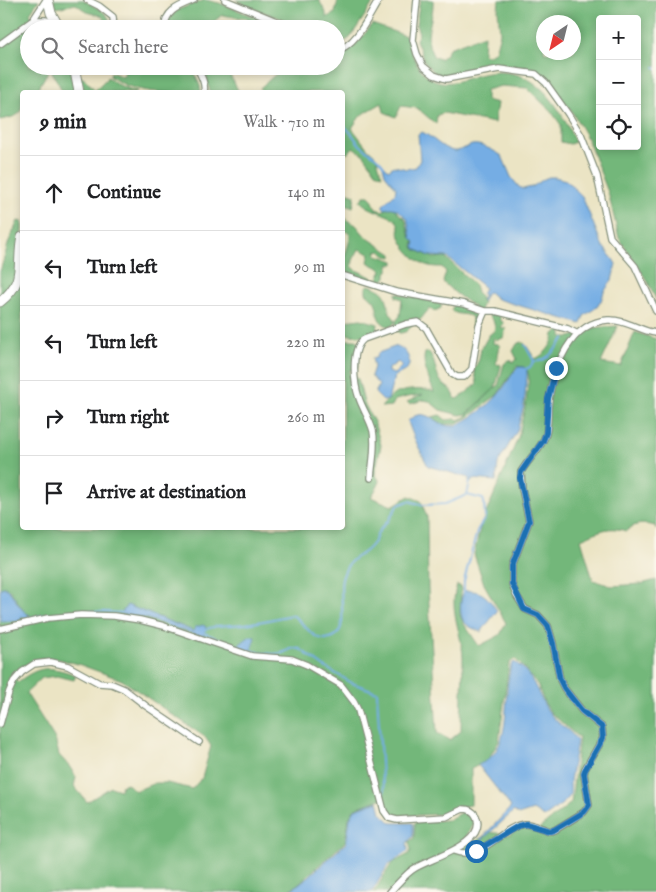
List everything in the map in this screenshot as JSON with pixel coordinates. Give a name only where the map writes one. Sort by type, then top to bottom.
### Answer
[{"type":"street","points":[[33,20],[47,0]]},
{"type":"street","points":[[47,0],[50,13],[54,20]]},
{"type":"street","points":[[87,0],[100,6],[113,17],[113,20]]},
{"type":"street","points":[[165,20],[170,11],[194,0]]},
{"type":"street","points":[[224,0],[274,20]]},
{"type":"street","points":[[345,47],[352,41],[379,0]]},
{"type":"street","points":[[417,0],[413,40],[423,66],[434,75],[446,79],[499,69],[536,74],[546,83],[581,135],[597,176],[610,237],[635,266],[656,311]]},
{"type":"street","points":[[33,20],[46,20]]},
{"type":"street","points":[[0,44],[20,29]]},
{"type":"street","points":[[76,75],[79,90]]},
{"type":"street","points":[[200,75],[204,90]]},
{"type":"street","points":[[0,302],[13,289],[19,275],[20,250]]},
{"type":"street","points":[[345,276],[396,292],[464,304],[578,334]]},
{"type":"street","points":[[371,478],[374,444],[373,432],[356,388],[356,351],[359,343],[364,339],[406,324],[418,322],[426,328],[452,374],[457,377],[464,376],[472,369],[479,325],[485,311]]},
{"type":"street","points":[[454,851],[460,853],[476,851],[518,826],[526,824],[550,831],[554,830],[584,812],[589,805],[584,774],[603,738],[604,732],[602,727],[582,711],[564,688],[560,680],[548,626],[538,615],[530,612],[521,604],[512,584],[512,566],[529,525],[520,478],[521,472],[543,441],[546,433],[548,399],[560,358],[578,334],[590,324],[611,320],[620,321],[656,333]]},
{"type":"street","points":[[0,629],[48,618],[81,615],[114,616],[140,620],[164,626],[252,656],[292,659],[307,665],[341,686],[354,702],[361,720],[384,811],[389,818],[398,820],[446,816],[462,809],[473,811],[477,821],[474,832],[466,843],[454,851],[413,869],[390,892]]},
{"type":"street","points":[[0,724],[14,681],[22,672],[34,664],[51,662],[68,666],[99,684],[112,684],[124,688],[146,706],[199,742]]},
{"type":"green space","points":[[0,0],[39,0],[30,13],[33,20],[20,20],[20,75],[46,75],[37,90],[20,90],[20,112],[17,115],[0,120]]},
{"type":"green space","points":[[53,0],[83,0],[101,10],[110,20],[104,20],[102,16],[87,12],[76,4],[56,8]]},
{"type":"green space","points":[[205,0],[219,3],[263,20],[222,15],[216,20],[169,20],[177,10]]},
{"type":"green space","points":[[236,0],[319,0],[326,13],[326,18],[335,13],[338,0],[375,0],[350,38],[345,41],[345,20],[286,20],[249,7]]},
{"type":"green space","points":[[420,0],[433,0],[428,42],[434,57],[440,59],[449,48],[484,35],[483,54],[488,55],[495,52],[500,33],[499,0],[656,0],[656,300],[648,282],[619,238],[608,192],[587,138],[574,115],[546,77],[538,72],[501,65],[485,66],[443,75],[434,72],[425,63],[416,40],[419,33],[416,25]]},
{"type":"green space","points":[[372,24],[406,36],[411,51],[422,71],[433,80],[441,82],[446,83],[483,74],[501,72],[516,74],[530,80],[552,100],[575,142],[570,144],[561,142],[561,125],[551,111],[527,88],[501,86],[486,90],[486,100],[497,103],[494,123],[444,113],[437,115],[436,124],[417,108],[401,106],[396,117],[384,112],[382,103],[361,115],[352,128],[368,149],[376,156],[382,175],[376,172],[364,155],[353,147],[345,154],[345,90],[261,90],[260,88],[275,75],[345,75],[345,52],[361,39]]},
{"type":"green space","points":[[54,75],[71,75],[75,90],[62,90]]},
{"type":"green space","points":[[118,75],[123,77],[124,75],[196,75],[201,90],[142,90],[130,87],[110,76]]},
{"type":"green space","points":[[206,75],[230,75],[238,90],[210,90]]},
{"type":"green space","points":[[79,76],[86,80],[95,90],[84,90]]},
{"type":"green space","points":[[108,77],[134,90],[95,90]]},
{"type":"green space","points":[[345,192],[355,195],[353,207],[345,204]]},
{"type":"green space","points":[[364,196],[369,196],[372,199],[376,209],[382,211],[391,207],[396,209],[405,218],[410,237],[414,241],[414,249],[434,258],[445,257],[475,285],[481,298],[480,301],[483,302],[474,327],[472,327],[472,317],[451,310],[454,305],[469,310],[475,307],[443,282],[446,272],[442,267],[426,265],[414,257],[399,235],[396,221],[360,201]]},
{"type":"green space","points":[[345,219],[356,225],[366,237],[392,254],[392,257],[380,251],[376,252],[377,255],[394,261],[394,264],[389,264],[386,277],[382,282],[378,278],[382,271],[381,269],[368,262],[370,254],[359,249],[352,266],[371,277],[371,282],[349,273],[345,268],[345,255],[350,235],[345,230]]},
{"type":"green space","points":[[18,221],[20,222],[20,530],[345,530],[345,340],[357,340],[361,346],[358,367],[349,371],[350,374],[358,379],[364,403],[374,422],[381,445],[375,474],[379,480],[378,486],[371,497],[392,506],[409,496],[421,501],[427,517],[428,588],[437,733],[450,740],[461,731],[463,657],[454,603],[457,585],[460,586],[461,590],[460,615],[479,646],[500,635],[506,623],[484,584],[474,554],[481,525],[518,438],[526,403],[529,377],[527,370],[524,367],[517,366],[497,395],[468,417],[455,424],[443,424],[432,417],[440,415],[446,420],[459,420],[465,417],[498,386],[504,364],[509,360],[514,362],[517,359],[513,351],[517,344],[522,342],[535,359],[547,350],[554,334],[559,330],[562,333],[562,337],[570,337],[584,333],[591,328],[618,326],[601,363],[621,366],[635,332],[656,339],[656,529],[655,526],[639,524],[626,531],[608,529],[581,539],[593,580],[611,586],[641,584],[656,580],[656,892],[374,892],[392,863],[409,854],[411,850],[409,842],[414,838],[415,822],[448,820],[462,812],[466,813],[472,817],[473,824],[465,839],[470,845],[490,832],[509,835],[522,827],[535,832],[571,803],[579,738],[551,713],[544,702],[538,686],[515,659],[509,663],[499,741],[487,761],[471,769],[471,805],[460,807],[447,814],[393,816],[388,812],[384,798],[355,808],[349,818],[345,842],[298,884],[286,892],[0,892],[0,621],[17,622],[25,613],[10,590],[4,587],[0,588],[0,272],[9,241]],"holes":[[[127,605],[193,631],[121,614]],[[41,658],[58,659],[122,680],[205,737],[211,746],[202,778],[192,789],[167,783],[155,783],[135,791],[127,783],[122,785],[120,790],[111,787],[87,802],[74,786],[76,777],[59,755],[55,739],[26,693],[42,678],[57,676],[74,680],[76,675],[59,670],[46,669],[33,672],[18,682],[13,677],[25,665]]]},
{"type":"green space","points":[[369,285],[384,294],[395,321],[393,325],[389,327],[379,318],[375,302],[366,293],[366,287]]},
{"type":"green space","points":[[396,293],[441,304],[441,308],[435,311],[429,309],[420,320],[415,320],[407,331],[399,333],[396,330],[396,321],[400,316],[402,299],[396,297]]},
{"type":"green space","points":[[491,313],[498,314],[504,324],[500,327],[506,329],[503,338],[497,340],[494,337],[493,343],[496,345],[497,343],[500,346],[496,363],[501,366],[495,388],[467,414],[460,415],[440,410],[429,401],[423,400],[410,404],[407,402],[423,395],[395,400],[392,406],[381,407],[394,394],[399,392],[420,390],[434,392],[424,362],[425,353],[429,352],[433,358],[440,380],[453,392],[455,398],[458,399],[475,386],[477,383],[474,369],[479,360],[481,349],[495,327],[493,320],[489,316]]},
{"type":"green space","points":[[361,319],[378,324],[377,330],[369,335],[345,334],[345,321]]},
{"type":"water","points":[[422,132],[453,151],[475,145],[483,146],[495,152],[502,156],[511,177],[523,189],[532,187],[549,177],[555,177],[566,180],[582,196],[602,245],[616,264],[612,280],[604,292],[601,301],[597,307],[584,316],[581,324],[497,299],[489,292],[481,301],[484,295],[481,294],[485,288],[447,257],[430,256],[415,249],[415,242],[411,238],[407,218],[395,209],[385,209],[383,207],[395,193],[396,188],[385,174],[383,166],[388,170],[394,166],[407,169],[416,167],[420,160],[418,134]]},
{"type":"water","points":[[397,346],[406,353],[409,360],[406,370],[394,377],[388,400],[383,401],[375,393],[379,385],[371,376],[374,367],[372,358],[376,358],[378,353]],"holes":[[[398,362],[402,366],[394,374],[388,372],[388,369]]]},
{"type":"water","points":[[518,367],[524,367],[527,371],[524,405],[517,431],[498,463],[496,481],[472,479],[471,482],[469,478],[428,466],[408,421],[415,416],[421,415],[444,425],[457,425],[479,412],[494,399]]},
{"type":"water","points":[[4,587],[11,593],[22,610],[30,615],[28,619],[22,617],[20,621],[0,621],[0,588]]},
{"type":"water","points":[[464,591],[476,591],[484,595],[497,611],[481,632],[463,621],[461,603]]},
{"type":"water","points":[[127,605],[193,631],[196,627],[203,625],[206,627],[203,637],[148,619],[121,614]]},
{"type":"water","points":[[250,636],[255,637],[251,653],[236,647]]},
{"type":"water","points":[[514,662],[532,680],[547,710],[577,741],[570,781],[570,794],[565,801],[544,817],[533,810],[518,815],[514,811],[482,840],[511,807],[478,765],[489,758],[497,749],[502,738],[506,713],[507,687],[511,666]]},
{"type":"water","points":[[378,801],[381,813],[391,823],[413,823],[413,836],[407,843],[408,851],[388,865],[372,892],[288,892],[346,843],[350,818],[355,809]]},
{"type":"waterway","points":[[345,127],[360,145],[376,157],[384,166]]},
{"type":"waterway","points":[[524,370],[530,367],[534,361],[543,360],[548,357],[565,338]]},
{"type":"waterway","points":[[525,345],[534,361]]},
{"type":"waterway","points":[[467,495],[470,481]]},
{"type":"waterway","points":[[203,631],[218,626],[239,625],[292,615],[315,636],[326,639],[333,637],[341,627],[341,585],[345,570],[352,560],[368,549],[374,542],[379,531],[389,520],[398,505],[409,501],[423,505],[445,504],[467,495],[483,499],[485,518],[478,529],[475,539],[464,581],[464,594]]},
{"type":"waterway","points":[[27,617],[76,612],[122,613]]},
{"type":"waterway","points":[[204,633],[239,647]]},
{"type":"waterway","points":[[250,650],[274,654],[293,648],[300,649],[323,666],[352,683],[377,692],[383,796]]},
{"type":"route","points":[[476,851],[518,826],[526,824],[550,831],[588,809],[589,800],[584,774],[587,765],[603,738],[604,732],[599,723],[582,711],[564,688],[560,680],[548,626],[538,615],[524,609],[512,584],[512,566],[529,525],[520,478],[521,472],[543,441],[546,433],[548,399],[556,368]]}]
